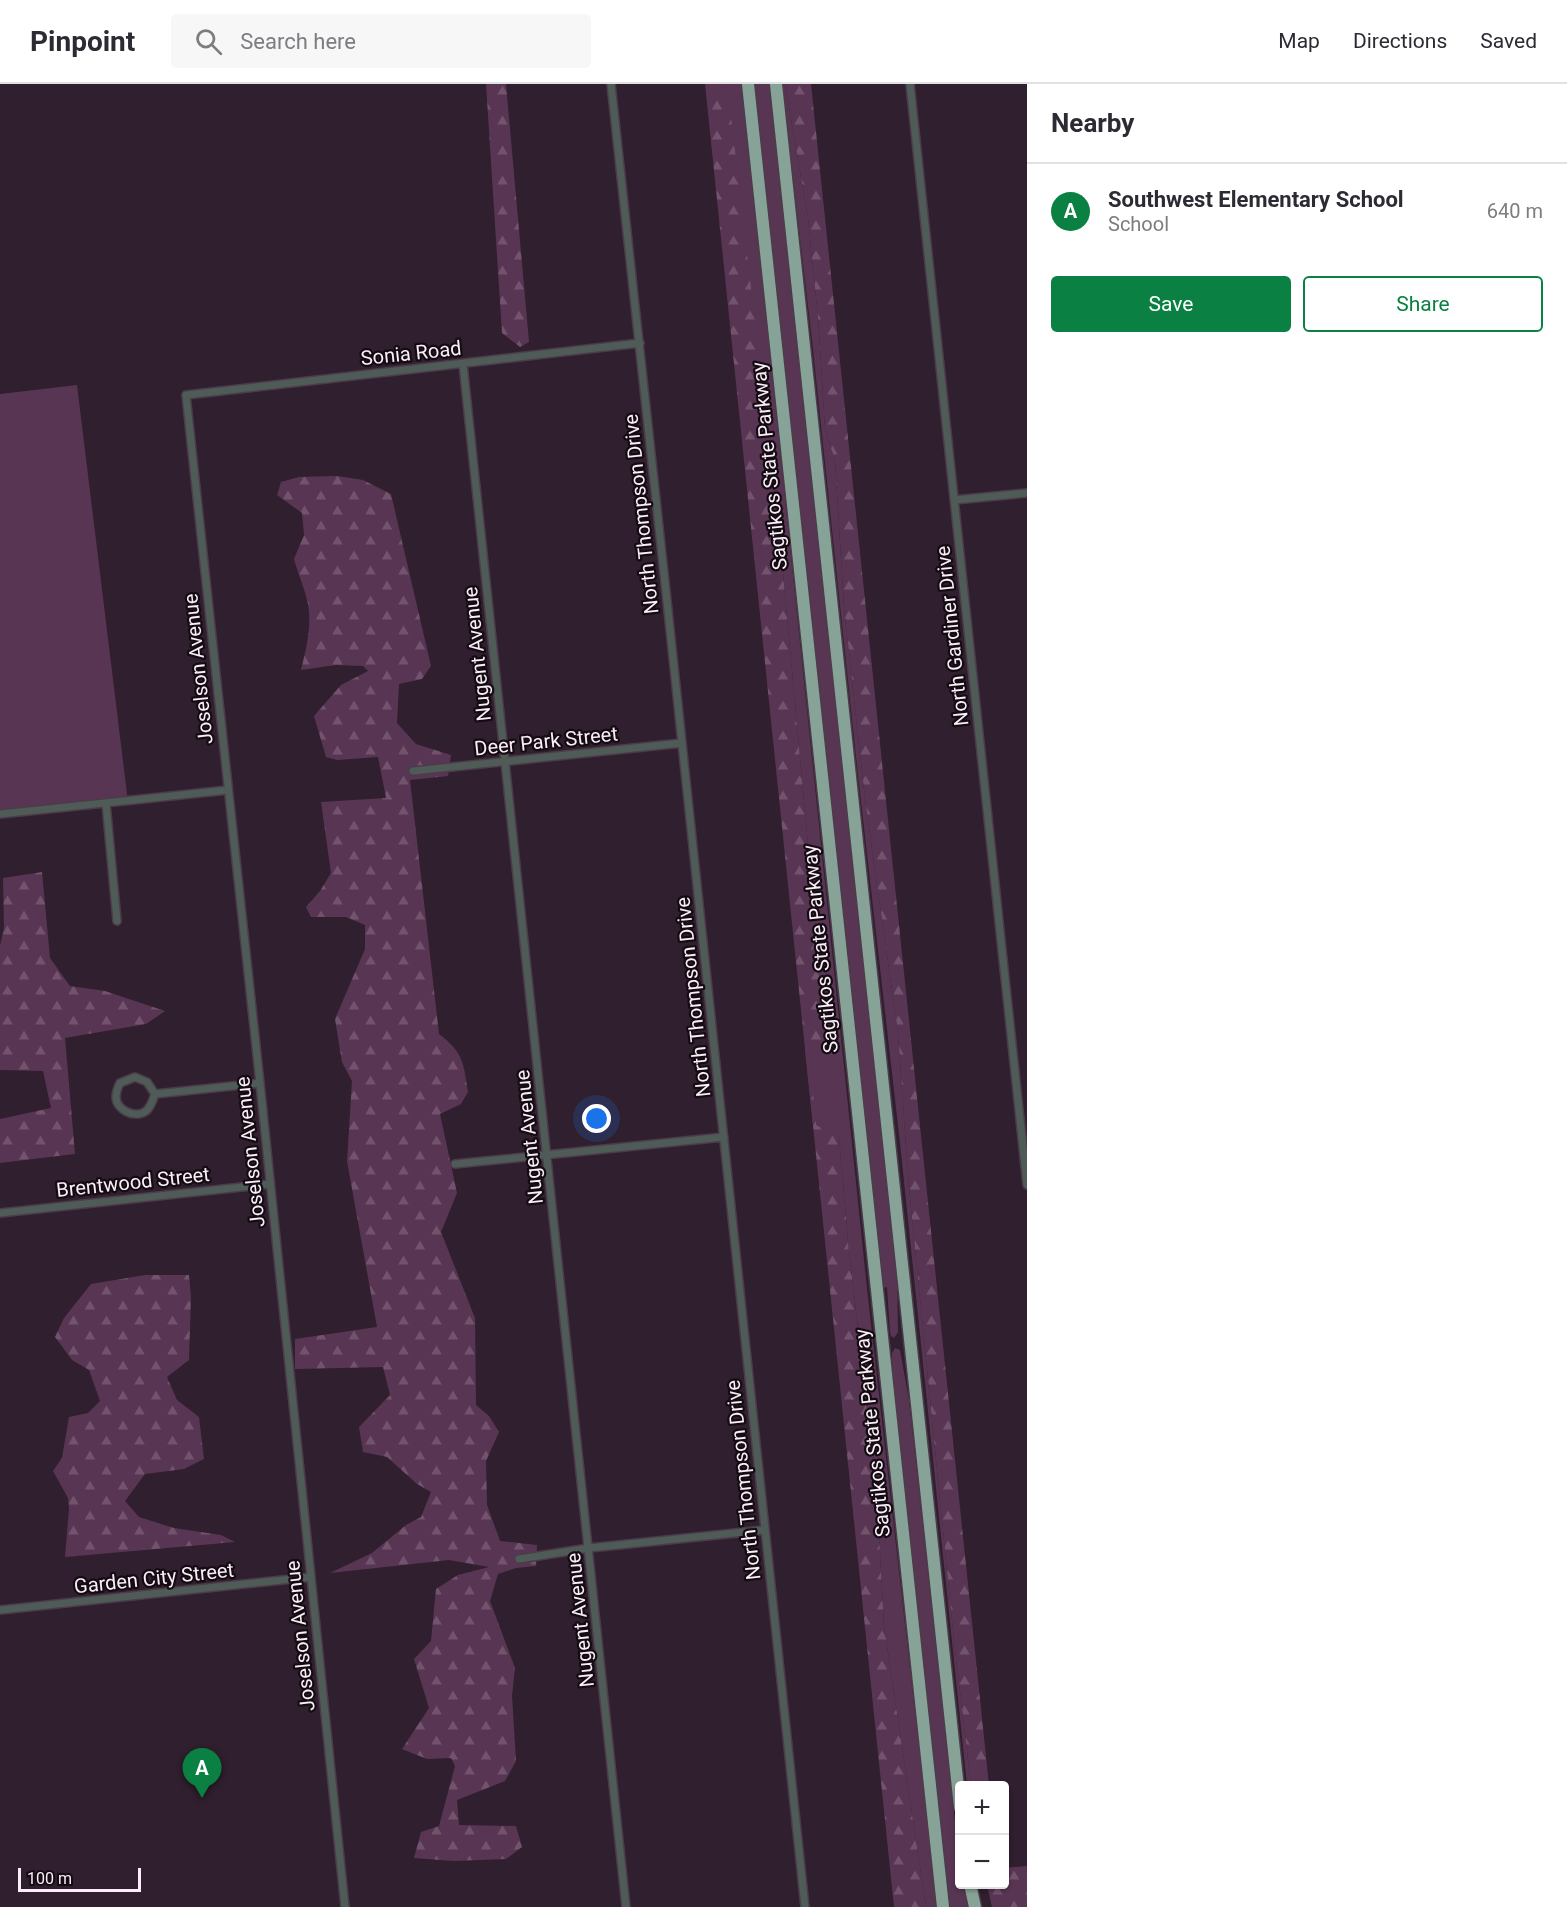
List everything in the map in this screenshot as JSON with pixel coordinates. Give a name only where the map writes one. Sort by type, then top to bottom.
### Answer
[{"type":"highway","name":"Sagtikos State Parkway","points":[[748,84],[932,1810],[945,1907]]},
{"type":"highway","points":[[776,84],[957,1781]]},
{"type":"street","name":"North Thompson Drive","points":[[611,84],[805,1907]]},
{"type":"street","name":"North Gardiner Drive","points":[[910,84],[1027,1185]]},
{"type":"street","name":"Sonia Road","points":[[186,394],[640,344]]},
{"type":"street","name":"Nugent Avenue","points":[[463,364],[626,1907]]},
{"type":"street","name":"Joselson Avenue","points":[[186,394],[345,1907]]},
{"type":"street","points":[[954,500],[1027,493]]},
{"type":"street","name":"Deer Park Street","points":[[413,771],[682,743]]},
{"type":"street","points":[[0,814],[228,790]]},
{"type":"street","points":[[106,803],[117,921]]},
{"type":"street","points":[[135,1077],[147,1082],[155,1094],[146,1111],[137,1114],[125,1111],[117,1104],[116,1096],[120,1083],[135,1077]]},
{"type":"street","points":[[155,1094],[260,1083]]},
{"type":"street","points":[[455,1164],[724,1137]]},
{"type":"street","name":"Brentwood Street","points":[[0,1213],[270,1184]]},
{"type":"street","points":[[519,1559],[589,1548],[765,1530]]},
{"type":"street","name":"Garden City Street","points":[[0,1610],[311,1577]]},
{"type":"green space","points":[[486,84],[506,84],[529,342],[520,347],[502,333]]},
{"type":"green space","points":[[705,84],[726,84],[729,99],[778,519],[825,1028],[824,1038],[809,1049],[816,1125],[839,1137],[849,1252],[876,1478],[884,1626],[926,1907],[894,1907]]},
{"type":"green space","points":[[726,84],[742,84],[868,1298],[937,1907],[926,1907],[884,1626],[876,1478],[849,1252],[839,1137],[813,1125],[805,1050],[825,1028],[778,519]]},
{"type":"green space","points":[[753,84],[770,84],[897,1268],[898,1332],[894,1338],[890,1332],[887,1287],[884,1288],[883,1281],[880,1282]]},
{"type":"green space","points":[[782,84],[785,84],[808,218],[819,329],[825,429],[835,461],[844,607],[865,799],[898,1033],[909,1188],[954,1641],[971,1781],[967,1781],[900,1143]]},
{"type":"green space","points":[[785,84],[811,84],[989,1781],[971,1781],[954,1641],[909,1188],[898,1033],[865,799],[844,607],[835,461],[825,429],[819,329],[808,218]]},
{"type":"green space","points":[[77,385],[128,802],[0,817],[0,394]]},
{"type":"green space","points":[[337,476],[363,480],[391,494],[431,666],[422,679],[399,684],[397,723],[416,744],[451,755],[448,776],[410,780],[439,1034],[453,1047],[461,1059],[468,1092],[461,1104],[440,1114],[457,1193],[441,1232],[475,1318],[476,1405],[489,1416],[499,1432],[486,1461],[487,1505],[500,1541],[537,1545],[536,1566],[516,1568],[498,1574],[490,1601],[515,1668],[512,1696],[516,1761],[505,1781],[457,1800],[459,1825],[516,1826],[522,1847],[506,1859],[453,1861],[414,1858],[421,1832],[439,1826],[455,1766],[451,1758],[427,1759],[402,1749],[429,1708],[414,1659],[431,1641],[436,1589],[458,1575],[489,1567],[449,1560],[330,1573],[372,1553],[406,1525],[421,1517],[431,1492],[417,1484],[387,1457],[363,1452],[359,1427],[390,1395],[383,1367],[295,1369],[295,1339],[377,1327],[347,1161],[352,1081],[342,1062],[335,1019],[365,949],[365,925],[346,917],[311,917],[306,907],[320,891],[331,873],[321,802],[386,798],[378,757],[337,760],[326,757],[314,716],[341,685],[368,671],[363,666],[336,665],[301,670],[308,638],[309,613],[307,598],[294,559],[304,535],[302,513],[277,495],[281,482],[299,477]]},
{"type":"green space","points":[[42,872],[50,958],[70,986],[105,991],[165,1011],[146,1024],[65,1038],[75,1154],[0,1163],[0,1119],[51,1108],[43,1071],[0,1070],[0,946],[4,928],[3,878]]},
{"type":"green space","points":[[145,1275],[189,1275],[191,1297],[189,1360],[167,1377],[177,1400],[199,1417],[204,1459],[184,1469],[145,1474],[125,1501],[139,1517],[174,1528],[221,1535],[235,1542],[65,1557],[68,1498],[53,1471],[62,1458],[69,1417],[88,1413],[100,1401],[89,1370],[72,1360],[55,1337],[64,1318],[91,1284]]},
{"type":"green space","points":[[895,1348],[900,1350],[909,1400],[955,1820],[955,1889],[965,1889],[968,1907],[949,1907],[893,1407],[892,1353]]},
{"type":"green space","points":[[1027,1866],[1027,1907],[992,1907],[988,1889],[1009,1889],[1009,1868]]},
{"type":"place","name":"Southwest Elementary School","points":[[202,1798]]}]
